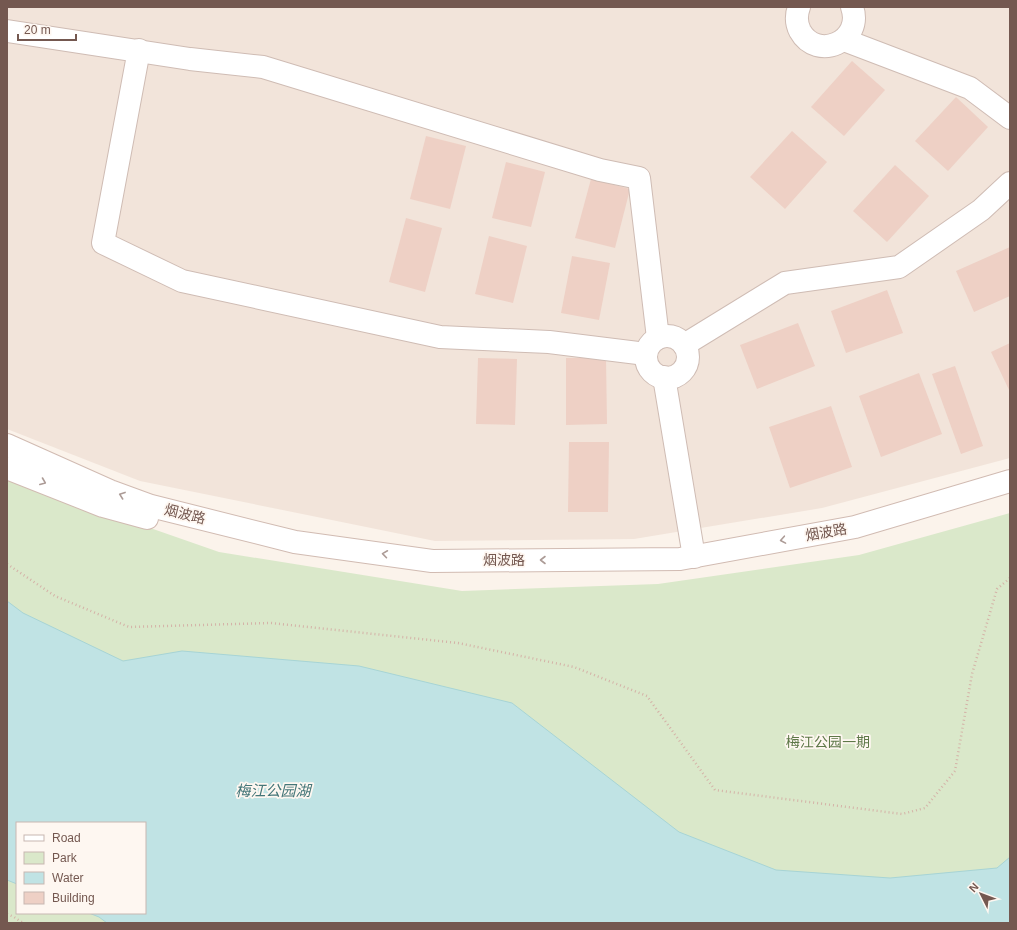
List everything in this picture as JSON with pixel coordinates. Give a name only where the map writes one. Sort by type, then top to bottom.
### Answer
[{"type":"street","points":[[799,7],[796,20],[799,29],[804,37],[819,46],[836,44],[844,40],[851,32],[854,23],[854,13],[852,7]]},
{"type":"street","points":[[7,31],[139,50],[190,59],[263,67],[600,170],[639,178],[652,346],[646,361],[648,367],[658,376],[664,378],[677,375],[686,365],[688,358],[687,351],[684,345],[672,337],[665,336],[652,346],[440,337],[182,281],[103,242],[139,50]]},
{"type":"street","points":[[844,40],[970,88],[1010,118]]},
{"type":"street","points":[[684,345],[785,283],[899,267],[981,210],[1010,183]]},
{"type":"street","points":[[664,378],[694,557]]},
{"type":"street","name":"烟波路","points":[[7,445],[110,491],[151,506],[295,542],[432,561],[680,559],[855,527],[1010,481]]},
{"type":"street","name":"烟波路","points":[[7,468],[104,506],[215,536],[384,569],[469,575],[678,573],[789,555],[1010,492]]},
{"type":"path","points":[[7,564],[55,596],[129,627],[271,623],[458,643],[574,667],[648,696],[716,790],[902,814],[926,808],[955,771],[972,674],[997,589],[1010,578]]},
{"type":"path","points":[[7,914],[23,923]]},
{"type":"shaded area","points":[[7,7],[1010,7],[1010,458],[822,508],[634,539],[435,541],[140,481],[7,429]]},
{"type":"green space","name":"梅江公园一期","points":[[7,478],[219,552],[462,591],[658,584],[859,555],[1010,513],[1010,923],[7,923]]},
{"type":"water","name":"梅江公园湖","points":[[7,601],[23,613],[123,661],[182,651],[359,666],[512,703],[679,832],[776,870],[890,878],[997,868],[1010,857],[1010,923],[107,923],[92,914],[146,914],[146,822],[16,822],[16,884],[7,880]]},
{"type":"building","points":[[852,61],[885,90],[844,136],[811,107]]},
{"type":"building","points":[[956,97],[988,127],[948,171],[915,141]]},
{"type":"building","points":[[792,131],[827,162],[785,209],[750,177]]},
{"type":"building","points":[[426,136],[466,146],[450,209],[410,199]]},
{"type":"building","points":[[506,162],[545,172],[531,227],[492,218]]},
{"type":"building","points":[[895,165],[929,196],[887,242],[853,211]]},
{"type":"building","points":[[591,179],[630,189],[615,248],[575,238]]},
{"type":"building","points":[[406,218],[442,228],[425,292],[389,282]]},
{"type":"building","points":[[489,236],[527,246],[513,303],[475,294]]},
{"type":"building","points":[[1010,247],[1010,296],[974,312],[956,271]]},
{"type":"building","points":[[572,256],[610,263],[599,320],[561,313]]},
{"type":"building","points":[[887,290],[903,333],[846,353],[831,311]]},
{"type":"building","points":[[798,323],[815,366],[757,389],[740,345]]},
{"type":"building","points":[[1010,343],[1010,392],[991,352]]},
{"type":"building","points":[[478,358],[517,359],[515,425],[476,424]]},
{"type":"building","points":[[566,358],[606,358],[607,424],[566,425]]},
{"type":"building","points":[[955,366],[983,446],[961,454],[932,374]]},
{"type":"building","points":[[919,373],[942,434],[881,457],[859,396]]},
{"type":"building","points":[[831,406],[852,467],[790,488],[769,427]]},
{"type":"building","points":[[569,442],[609,442],[608,512],[568,512]]}]
